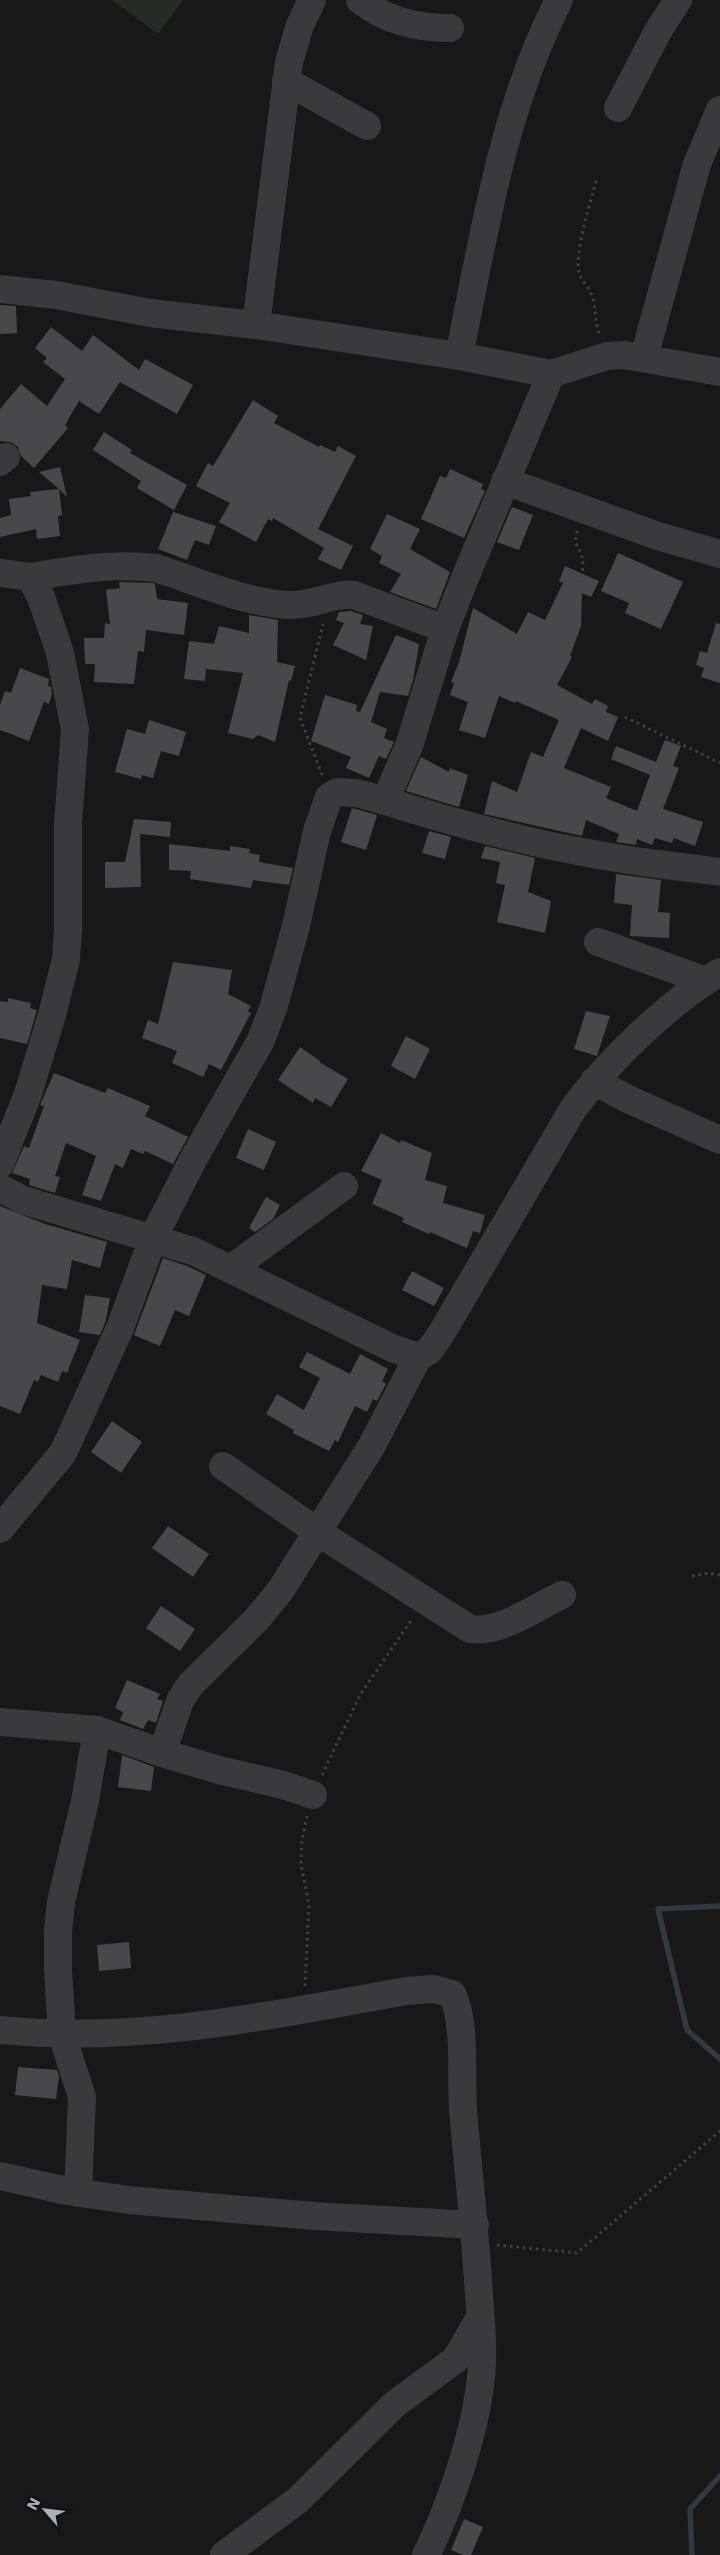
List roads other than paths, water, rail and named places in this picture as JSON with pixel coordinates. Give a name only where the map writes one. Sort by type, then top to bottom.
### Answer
[{"type":"street","points":[[256,326],[286,81],[293,45],[312,0]]},
{"type":"street","points":[[360,0],[375,10],[412,25],[450,28]]},
{"type":"street","points":[[459,356],[502,150],[530,60],[559,0]]},
{"type":"street","points":[[618,108],[650,46],[678,0]]},
{"type":"street","points":[[286,81],[367,126]]},
{"type":"street","points":[[644,357],[697,164],[720,110]]},
{"type":"street","points":[[0,289],[56,295],[150,312],[459,356],[551,374],[606,356],[644,357],[720,372]]},
{"type":"street","points":[[385,801],[412,737],[445,628],[487,521],[551,374]]},
{"type":"street","points":[[505,481],[584,511],[658,536],[720,554]]},
{"type":"street","points":[[0,573],[30,577],[88,568],[140,566],[156,568],[264,601],[288,605],[304,605],[332,596],[354,595],[445,628]]},
{"type":"street","points":[[0,1164],[28,1094],[52,1015],[66,958],[68,930],[69,800],[74,729],[60,653],[42,597],[30,577]]},
{"type":"street","points":[[0,1529],[63,1453],[120,1328],[153,1238],[195,1156],[260,1042],[273,1009],[296,926],[316,831],[328,797],[338,792],[357,793],[441,819],[528,841],[636,862],[720,872]]},
{"type":"street","points":[[598,942],[713,976]]},
{"type":"street","points":[[162,1753],[180,1701],[190,1686],[256,1620],[280,1591],[319,1533],[371,1447],[418,1357],[429,1350],[441,1334],[573,1109],[594,1081],[639,1036],[713,976]]},
{"type":"street","points":[[594,1081],[630,1100],[720,1140]]},
{"type":"street","points":[[232,1268],[344,1186]]},
{"type":"street","points":[[0,1188],[23,1200],[193,1251],[232,1268],[392,1348],[418,1357]]},
{"type":"street","points":[[223,1466],[319,1533],[470,1629],[482,1631],[495,1628],[562,1595]]},
{"type":"street","points":[[0,1722],[97,1730],[162,1753],[313,1795]]},
{"type":"street","points":[[78,2193],[82,2097],[62,2035],[58,1970],[61,1902],[86,1801],[97,1730]]},
{"type":"street","points":[[0,2030],[62,2035],[137,2033],[193,2027],[407,1991],[433,1989],[452,1994],[459,2010],[463,2104],[476,2233],[481,2314],[480,2384],[475,2416],[448,2503],[426,2555]]},
{"type":"street","points":[[0,2176],[78,2193],[476,2233]]},
{"type":"street","points":[[224,2555],[298,2500],[395,2404],[456,2359],[481,2314]]},
{"type":"waterway","points":[[720,1906],[658,1909],[687,2030],[720,2059]]},
{"type":"waterway","points":[[692,2555],[690,2509],[720,2476]]}]
